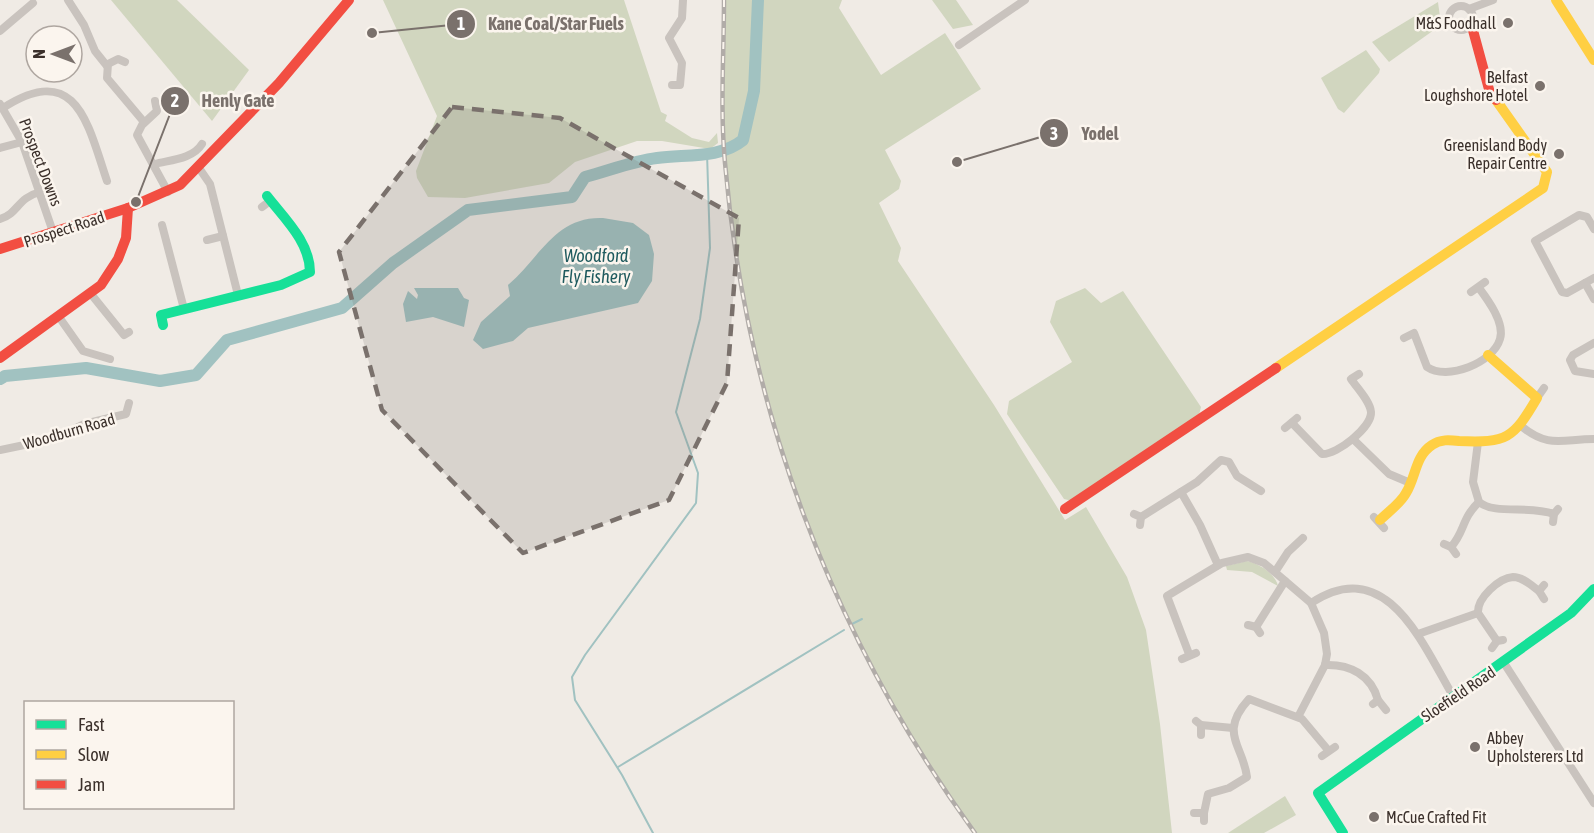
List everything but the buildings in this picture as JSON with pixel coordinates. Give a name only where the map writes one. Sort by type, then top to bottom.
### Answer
[{"type":"main road","points":[[0,358],[91,294],[112,271],[130,222],[128,208],[168,192],[199,168],[279,83],[349,0]]},
{"type":"main road","points":[[1556,0],[1594,60]]},
{"type":"main road","points":[[1065,509],[1543,188],[1547,172],[1506,110],[1490,93],[1477,50],[1471,16]]},
{"type":"main road","points":[[163,325],[161,315],[281,285],[306,275],[310,270],[305,249],[266,201]]},
{"type":"main road","name":"Prospect Road","points":[[0,249],[128,208]]},
{"type":"main road","points":[[1379,522],[1401,500],[1416,462],[1431,445],[1453,439],[1478,442],[1499,441],[1521,426],[1538,398],[1488,355]]},
{"type":"main road","name":"Sloefield Road","points":[[1342,833],[1318,793],[1453,696],[1504,663],[1571,613],[1594,589]]},
{"type":"street","points":[[68,0],[83,24]]},
{"type":"street","points":[[679,86],[682,63],[669,38],[682,18],[683,0]]},
{"type":"street","points":[[959,45],[1025,0]]},
{"type":"street","points":[[1458,30],[1466,29],[1471,16],[1489,2]]},
{"type":"street","points":[[0,31],[33,3]]},
{"type":"street","points":[[1471,16],[1462,6],[1453,4],[1449,18],[1451,26],[1466,33],[1477,50]]},
{"type":"street","points":[[92,21],[84,25],[92,46],[107,66],[106,76],[110,85],[144,122]]},
{"type":"street","points":[[107,66],[118,59],[125,62]]},
{"type":"street","points":[[2,106],[36,92],[51,92],[69,100],[83,113],[107,181]]},
{"type":"street","points":[[154,101],[157,111],[144,122],[137,135],[155,164],[168,192]]},
{"type":"street","name":"Prospect Downs","points":[[2,106],[22,142],[52,232]]},
{"type":"street","points":[[0,148],[22,142]]},
{"type":"street","points":[[155,164],[196,152],[202,144]]},
{"type":"street","points":[[199,168],[210,184],[238,295]]},
{"type":"street","points":[[0,219],[12,213],[23,198],[40,192]]},
{"type":"street","points":[[1594,229],[1587,217],[1579,215],[1535,241],[1562,292],[1567,293],[1594,278]]},
{"type":"street","points":[[162,225],[184,309]]},
{"type":"street","points":[[207,240],[223,236]]},
{"type":"street","points":[[1585,283],[1594,299]]},
{"type":"street","points":[[1404,338],[1415,330],[1427,367],[1431,369],[1452,371],[1464,369],[1488,355],[1497,346],[1500,336],[1491,303],[1482,285],[1471,292]]},
{"type":"street","points":[[91,294],[124,335],[129,332]]},
{"type":"street","points":[[59,317],[83,351],[110,359]]},
{"type":"street","points":[[1594,343],[1573,355],[1570,360],[1575,370],[1594,374]]},
{"type":"street","points":[[1285,428],[1295,421],[1322,454],[1335,451],[1353,439],[1368,423],[1371,411],[1351,379],[1359,374]]},
{"type":"street","points":[[1538,398],[1544,388]]},
{"type":"street","name":"Woodburn Road","points":[[0,450],[52,439],[84,424],[126,414],[129,403]]},
{"type":"street","points":[[1521,426],[1537,439],[1547,442],[1594,439]]},
{"type":"street","points":[[1353,439],[1389,474],[1408,482]]},
{"type":"street","points":[[1478,442],[1473,482],[1479,502],[1494,509],[1525,508],[1555,515]]},
{"type":"street","points":[[1138,519],[1197,482],[1221,460],[1229,462],[1237,476],[1261,491]]},
{"type":"street","points":[[1246,496],[1250,485]]},
{"type":"street","points":[[1181,492],[1200,525],[1218,565]]},
{"type":"street","points":[[1450,548],[1458,539],[1466,516],[1479,502]]},
{"type":"street","points":[[1275,572],[1288,552],[1303,538]]},
{"type":"street","points":[[1157,602],[1232,559],[1248,557],[1260,561],[1275,572],[1311,603],[1324,633],[1327,654],[1325,665],[1298,717]]},
{"type":"street","points":[[1497,643],[1478,613],[1478,606],[1483,597],[1509,578],[1521,579],[1542,588],[1544,599]]},
{"type":"street","points":[[1255,628],[1285,582]]},
{"type":"street","points":[[1311,603],[1336,590],[1362,588],[1396,608],[1418,634],[1453,696]]},
{"type":"street","points":[[1167,596],[1189,656]]},
{"type":"street","points":[[1418,634],[1478,613]]},
{"type":"street","points":[[1504,663],[1594,803]]},
{"type":"street","points":[[1325,665],[1343,665],[1359,672],[1376,692],[1376,702],[1386,710]]},
{"type":"street","points":[[1254,785],[1246,777],[1235,745],[1233,728],[1249,699],[1298,717],[1312,729],[1329,751]]},
{"type":"street","points":[[1201,735],[1198,723],[1233,728]]},
{"type":"street","points":[[1194,813],[1204,817],[1208,794],[1229,788],[1246,777]]},
{"type":"highlighted area","points":[[452,107],[560,118],[739,218],[727,383],[669,500],[523,553],[382,410],[339,252]]},
{"type":"green space","points":[[111,0],[177,0],[249,70],[212,121]]},
{"type":"green space","points":[[383,0],[624,0],[661,112],[667,115],[665,121],[692,138],[709,142],[717,133],[718,143],[710,149],[662,141],[637,141],[575,162],[549,183],[465,198],[428,197],[417,178],[416,171],[437,116]]},
{"type":"green space","points":[[724,0],[842,0],[839,8],[881,75],[945,33],[981,89],[885,150],[901,181],[899,189],[879,203],[901,248],[898,261],[994,405],[1065,520],[1086,507],[1127,577],[1146,630],[1160,724],[1172,833],[975,833],[924,757],[878,679],[838,598],[804,515],[775,430],[753,343],[736,254],[725,163],[722,102]]},
{"type":"green space","points":[[932,0],[956,0],[973,25],[953,29]]},
{"type":"green space","points":[[1438,2],[1441,25],[1389,62],[1372,42]]},
{"type":"green space","points":[[1366,50],[1380,69],[1379,73],[1344,113],[1338,109],[1321,78]]},
{"type":"green space","points":[[1085,288],[1101,303],[1123,291],[1201,407],[1199,415],[1072,501],[1064,499],[1007,414],[1009,401],[1072,362],[1050,322],[1056,301]]},
{"type":"green space","points":[[1247,561],[1266,570],[1274,577],[1278,586],[1252,572],[1227,570],[1226,566]]},
{"type":"green space","points":[[1285,796],[1296,815],[1264,833],[1228,833]]},
{"type":"water","name":"Woodford Fly Fishery","points":[[603,218],[633,223],[649,235],[654,254],[652,281],[638,303],[528,328],[513,341],[483,349],[473,340],[481,322],[510,296],[508,285],[560,231],[586,219]]},
{"type":"water","points":[[414,288],[458,288],[464,298],[469,300],[464,327],[433,317],[406,322],[403,304],[408,291],[417,299],[418,295]]},
{"type":"waterway","points":[[0,379],[5,376],[86,368],[160,381],[196,375],[227,340],[342,308],[393,263],[468,210],[572,197],[585,177],[648,159],[702,155],[734,146],[743,140],[754,91],[758,0]]},
{"type":"waterway","points":[[653,833],[622,775],[575,700],[572,677],[585,655],[696,503],[698,473],[676,412],[700,319],[710,248],[707,153]]},
{"type":"waterway","points":[[850,625],[862,619]]},
{"type":"waterway","points":[[618,767],[844,630]]},
{"type":"railway","points":[[724,0],[722,102],[725,163],[736,254],[753,343],[775,430],[804,515],[838,598],[878,679],[924,757],[975,833]]},
{"type":"traffic: fast","points":[[163,325],[161,315],[281,285],[310,272],[309,261],[301,241],[267,196]]},
{"type":"traffic: fast","points":[[1343,833],[1318,793],[1571,613],[1594,589]]},
{"type":"traffic: slow","points":[[1556,0],[1594,60]]},
{"type":"traffic: slow","points":[[1276,368],[1543,188],[1547,172],[1496,100]]},
{"type":"traffic: slow","points":[[1380,520],[1404,497],[1422,455],[1432,445],[1445,440],[1488,441],[1507,436],[1529,412],[1537,398],[1488,355]]},
{"type":"traffic: jam","points":[[0,249],[128,208],[180,185],[279,83],[349,0]]},
{"type":"traffic: jam","points":[[1471,23],[1490,93],[1496,100]]},
{"type":"traffic: jam","points":[[0,358],[101,285],[118,259],[126,238],[128,208]]},
{"type":"traffic: jam","points":[[1065,509],[1276,368]]},
{"type":"place","name":"M&S Foodhall","points":[[1508,23]]},
{"type":"place","name":"Kane Coal/Star Fuels","points":[[372,33]]},
{"type":"place","name":"Belfast Loughshore Hotel","points":[[1540,86]]},
{"type":"place","name":"Greenisland Body Repair Centre","points":[[1559,154]]},
{"type":"place","name":"Yodel","points":[[957,162]]},
{"type":"place","name":"Henly Gate","points":[[136,202]]},
{"type":"place","name":"Abbey Upholsterers Ltd","points":[[1475,747]]},
{"type":"place","name":"McCue Crafted Fit","points":[[1374,817]]}]
